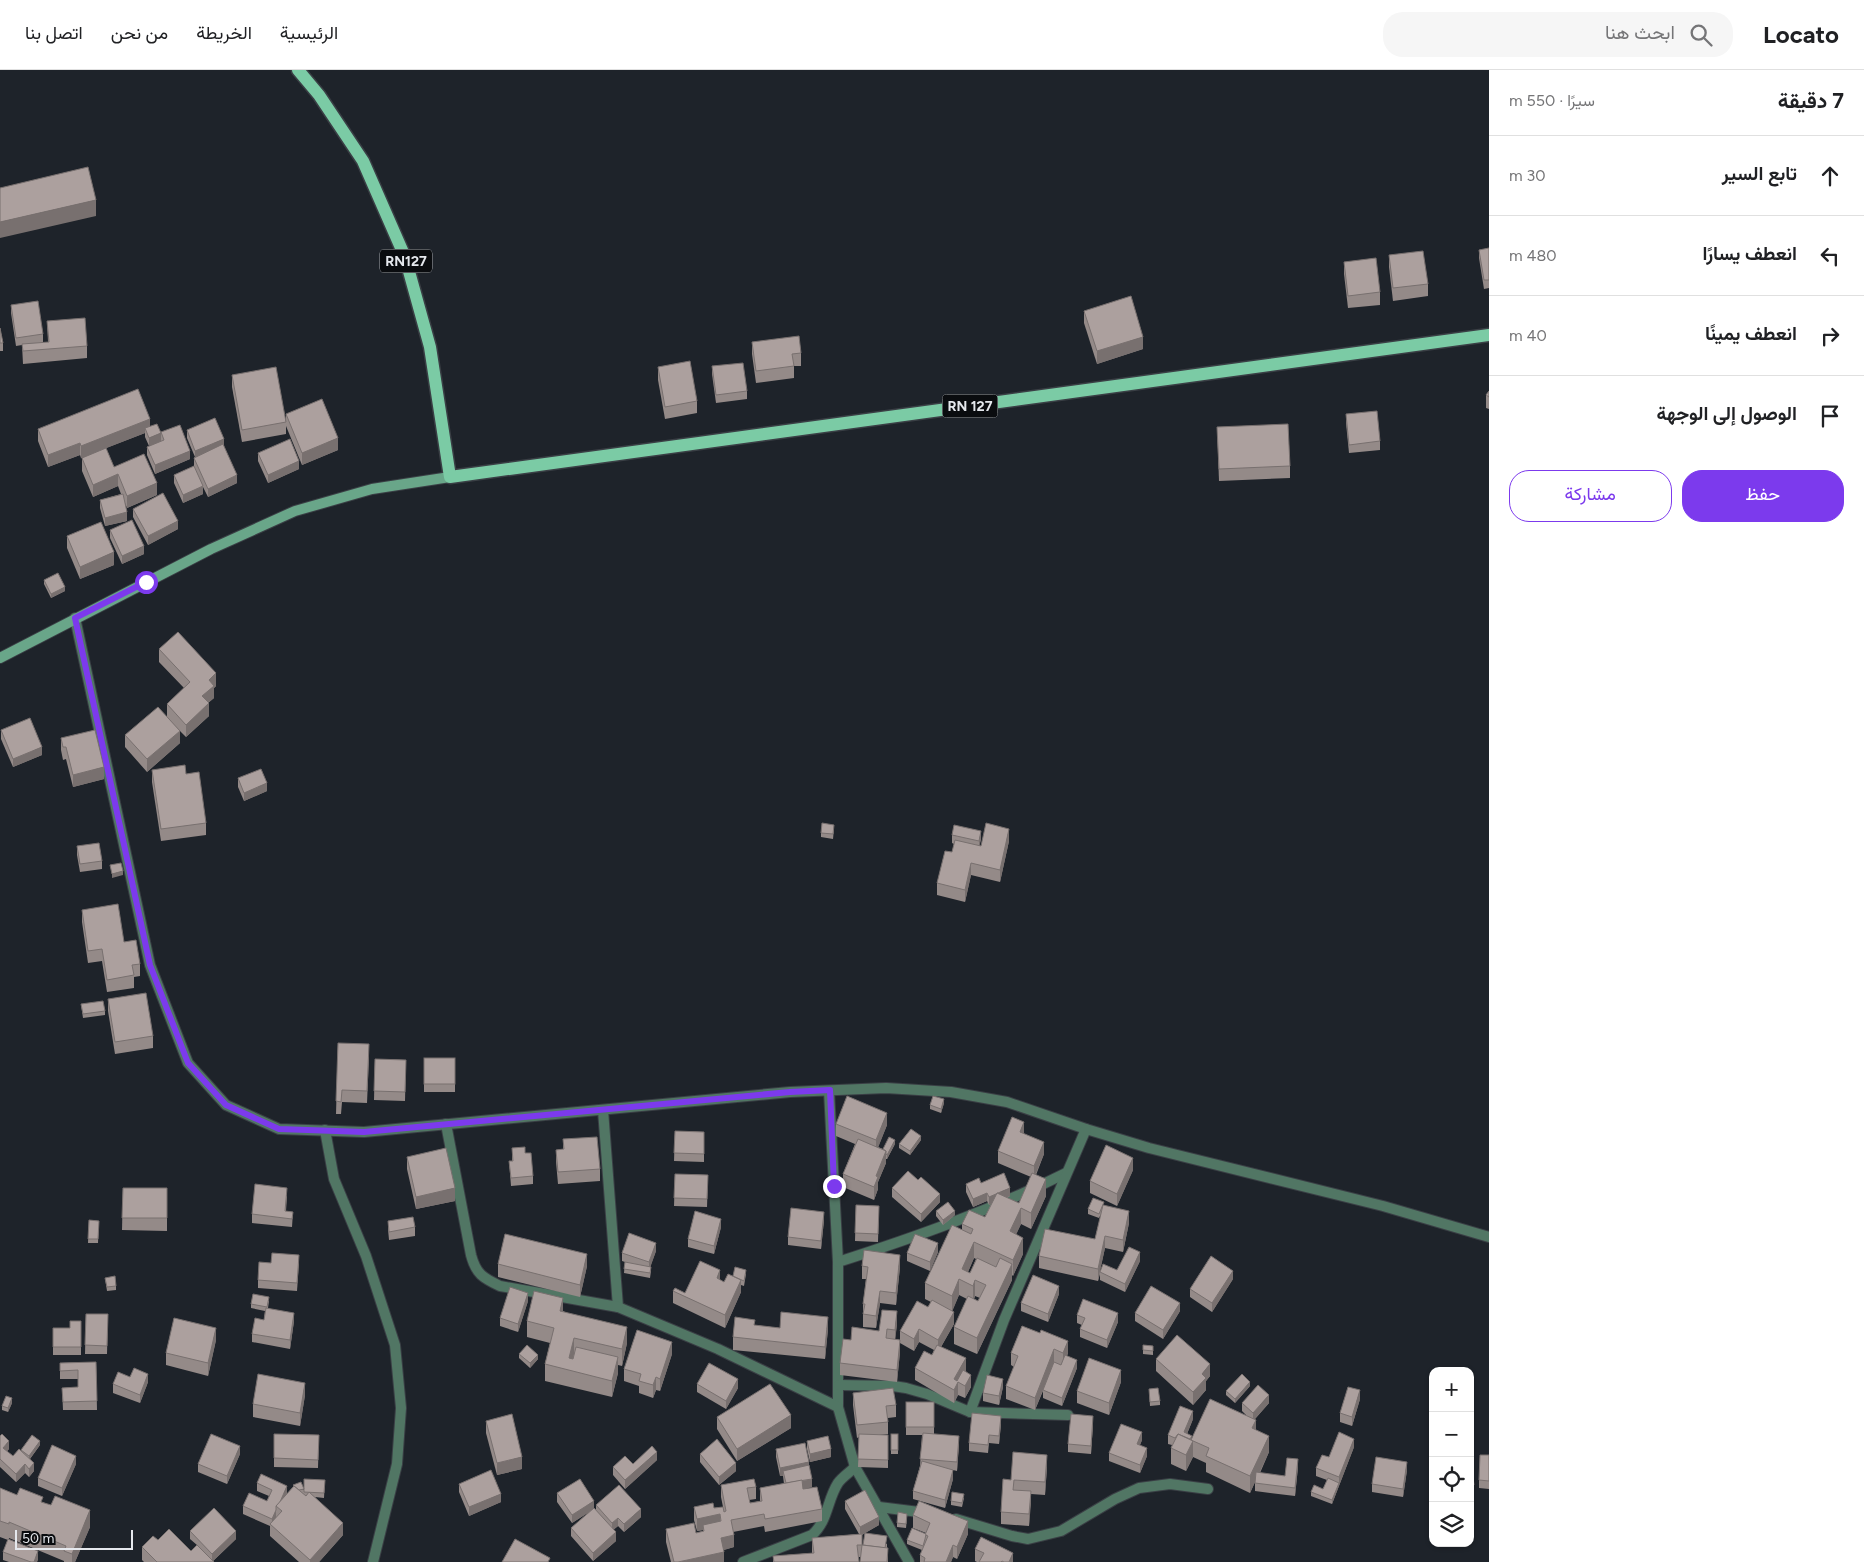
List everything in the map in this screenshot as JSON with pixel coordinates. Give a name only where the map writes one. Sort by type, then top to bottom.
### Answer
[{"type":"main road","name":"RN127","points":[[298,70],[319,95],[363,161],[405,257],[430,347],[450,477]]},
{"type":"main road","name":"RN 127","points":[[450,477],[1489,335]]},
{"type":"street","points":[[0,658],[211,549],[295,511],[372,489],[450,477]]},
{"type":"street","points":[[75,618],[150,965],[188,1063],[226,1105],[279,1129],[364,1132],[790,1092],[886,1088],[951,1092],[1007,1102],[1149,1148],[1383,1206],[1489,1237]]},
{"type":"street","points":[[830,1090],[838,1262],[838,1406],[855,1467],[908,1562]]},
{"type":"street","points":[[603,1110],[618,1307]]},
{"type":"street","points":[[446,1124],[474,1268],[485,1279],[500,1286],[618,1307],[718,1349],[838,1406]]},
{"type":"street","points":[[970,1412],[1004,1320],[1086,1129]]},
{"type":"street","points":[[325,1130],[334,1179],[366,1256],[395,1345],[401,1408],[397,1464],[373,1562]]},
{"type":"street","points":[[838,1262],[973,1216],[1066,1174]]},
{"type":"street","points":[[838,1385],[893,1386],[926,1394],[970,1412],[1068,1415]]},
{"type":"street","points":[[743,1562],[812,1535],[819,1529],[824,1520],[839,1481],[855,1467]]},
{"type":"street","points":[[879,1507],[940,1515],[1028,1539],[1061,1531],[1115,1499],[1139,1488],[1170,1484],[1208,1489]]},
{"type":"building","points":[[88,167],[96,200],[0,222],[0,188]]},
{"type":"building","points":[[1489,248],[1489,280],[1484,280],[1479,250]]},
{"type":"building","points":[[1423,251],[1428,284],[1393,288],[1389,255]]},
{"type":"building","points":[[1376,258],[1380,292],[1348,296],[1344,262]]},
{"type":"building","points":[[1131,296],[1143,337],[1097,351],[1084,311]]},
{"type":"building","points":[[38,301],[43,334],[16,338],[11,305]]},
{"type":"building","points":[[85,318],[87,346],[23,351],[22,344],[49,342],[47,321]]},
{"type":"building","points":[[0,328],[3,343],[0,343]]},
{"type":"building","points":[[799,336],[801,353],[792,354],[794,366],[756,371],[752,342]]},
{"type":"building","points":[[690,361],[697,401],[665,407],[658,367]]},
{"type":"building","points":[[743,363],[747,391],[716,395],[712,366]]},
{"type":"building","points":[[276,367],[286,422],[242,430],[232,375]]},
{"type":"building","points":[[138,389],[150,419],[81,446],[80,443],[48,455],[38,429]]},
{"type":"building","points":[[322,399],[338,438],[302,453],[286,414]]},
{"type":"building","points":[[1377,411],[1380,441],[1349,445],[1346,414]]},
{"type":"building","points":[[215,418],[224,439],[195,451],[187,430]]},
{"type":"building","points":[[157,424],[161,433],[149,438],[145,428]]},
{"type":"building","points":[[1288,424],[1290,466],[1219,469],[1217,427]]},
{"type":"building","points":[[180,425],[190,451],[155,465],[147,447],[164,440],[161,432]]},
{"type":"building","points":[[290,439],[299,461],[268,475],[258,453]]},
{"type":"building","points":[[223,444],[237,475],[208,489],[194,458]]},
{"type":"building","points":[[106,448],[114,467],[144,454],[157,483],[127,496],[118,474],[93,485],[82,458]]},
{"type":"building","points":[[194,466],[203,486],[183,495],[174,475]]},
{"type":"building","points":[[163,493],[178,521],[148,536],[133,509]]},
{"type":"building","points":[[123,494],[127,512],[105,518],[100,500]]},
{"type":"building","points":[[132,520],[144,546],[122,556],[110,530]]},
{"type":"building","points":[[101,522],[114,552],[80,567],[67,536]]},
{"type":"building","points":[[58,573],[65,587],[51,594],[44,580]]},
{"type":"building","points":[[178,632],[216,673],[209,680],[214,686],[202,696],[209,703],[186,725],[167,704],[190,682],[159,649]]},
{"type":"building","points":[[158,707],[180,731],[147,759],[125,735]]},
{"type":"building","points":[[30,718],[42,747],[13,759],[1,730]]},
{"type":"building","points":[[95,730],[104,767],[73,775],[66,747],[63,747],[61,738]]},
{"type":"building","points":[[185,765],[186,774],[199,772],[206,823],[161,829],[152,770]]},
{"type":"building","points":[[261,769],[267,783],[244,793],[238,778]]},
{"type":"building","points":[[822,823],[834,825],[833,834],[821,833]]},
{"type":"building","points":[[986,823],[1009,829],[1000,870],[971,863],[965,890],[937,883],[945,851],[952,852],[955,840],[981,846]]},
{"type":"building","points":[[954,825],[981,831],[979,841],[952,835]]},
{"type":"building","points":[[99,843],[102,861],[80,864],[77,846]]},
{"type":"building","points":[[121,863],[123,871],[112,874],[110,865]]},
{"type":"building","points":[[118,904],[124,942],[136,940],[140,964],[132,965],[134,975],[107,980],[102,949],[88,951],[82,910]]},
{"type":"building","points":[[146,993],[153,1036],[115,1042],[108,999]]},
{"type":"building","points":[[103,1001],[105,1011],[83,1014],[81,1004]]},
{"type":"building","points":[[338,1043],[369,1044],[367,1091],[342,1090],[341,1102],[336,1101]]},
{"type":"building","points":[[424,1058],[455,1058],[455,1084],[424,1084]]},
{"type":"building","points":[[375,1059],[406,1060],[405,1092],[374,1091]]},
{"type":"building","points":[[847,1096],[887,1113],[876,1140],[836,1124]]},
{"type":"building","points":[[933,1096],[944,1099],[941,1109],[930,1105]]},
{"type":"building","points":[[1012,1117],[1024,1122],[1020,1132],[1044,1142],[1034,1166],[998,1151]]},
{"type":"building","points":[[911,1129],[921,1136],[910,1151],[899,1144]]},
{"type":"building","points":[[675,1131],[704,1132],[704,1154],[674,1153]]},
{"type":"building","points":[[597,1137],[600,1169],[558,1172],[556,1150],[564,1149],[563,1139]]},
{"type":"building","points":[[889,1137],[895,1140],[887,1155],[883,1149]]},
{"type":"building","points":[[858,1139],[886,1151],[876,1176],[878,1177],[874,1187],[843,1174]]},
{"type":"building","points":[[1106,1145],[1133,1158],[1117,1194],[1090,1181]]},
{"type":"building","points":[[525,1147],[525,1153],[531,1153],[533,1176],[511,1178],[509,1161],[513,1161],[512,1148]]},
{"type":"building","points":[[446,1148],[455,1188],[416,1197],[407,1157]]},
{"type":"building","points":[[908,1171],[918,1180],[921,1177],[940,1194],[921,1214],[892,1188]]},
{"type":"building","points":[[1004,1173],[1010,1188],[989,1197],[987,1193],[973,1199],[966,1184],[979,1178],[981,1183]]},
{"type":"building","points":[[1032,1173],[1046,1179],[1031,1213],[1021,1208],[1010,1231],[1023,1238],[1013,1260],[974,1242],[962,1269],[970,1273],[977,1258],[996,1267],[1000,1258],[1012,1264],[977,1338],[954,1327],[968,1296],[978,1301],[986,1285],[975,1280],[973,1286],[959,1279],[952,1296],[925,1283],[952,1225],[971,1234],[973,1229],[962,1224],[969,1210],[985,1217],[997,1193],[1019,1203]]},
{"type":"building","points":[[675,1174],[708,1175],[707,1199],[674,1198]]},
{"type":"building","points":[[255,1184],[287,1188],[285,1211],[293,1212],[292,1219],[252,1214]]},
{"type":"building","points":[[123,1188],[167,1188],[167,1218],[122,1218]]},
{"type":"building","points":[[1093,1198],[1104,1202],[1099,1214],[1088,1209]]},
{"type":"building","points":[[948,1202],[955,1211],[943,1220],[936,1211]]},
{"type":"building","points":[[856,1205],[879,1206],[878,1234],[855,1233]]},
{"type":"building","points":[[1103,1205],[1129,1211],[1123,1240],[1105,1236],[1098,1269],[1039,1256],[1045,1229],[1095,1239]]},
{"type":"building","points":[[791,1208],[824,1212],[821,1241],[788,1237]]},
{"type":"building","points":[[695,1211],[721,1219],[714,1246],[688,1239]]},
{"type":"building","points":[[413,1217],[415,1227],[389,1232],[388,1221]]},
{"type":"building","points":[[89,1220],[99,1221],[98,1239],[88,1239]]},
{"type":"building","points":[[629,1233],[656,1243],[649,1262],[622,1253]]},
{"type":"building","points":[[505,1234],[587,1254],[580,1285],[498,1264]]},
{"type":"building","points":[[915,1234],[938,1243],[930,1262],[907,1253]]},
{"type":"building","points":[[1129,1247],[1140,1252],[1125,1284],[1100,1272],[1103,1264],[1117,1270]]},
{"type":"building","points":[[864,1250],[900,1255],[896,1293],[880,1291],[876,1316],[863,1314],[868,1267],[862,1266]]},
{"type":"building","points":[[272,1253],[299,1255],[297,1283],[258,1280],[259,1262],[271,1263]]},
{"type":"building","points":[[1211,1256],[1233,1271],[1212,1303],[1190,1289]]},
{"type":"building","points":[[700,1261],[720,1270],[717,1278],[724,1282],[728,1274],[741,1280],[725,1315],[673,1291],[675,1288],[685,1293]]},
{"type":"building","points":[[625,1262],[651,1267],[650,1273],[624,1269]]},
{"type":"building","points":[[735,1267],[746,1270],[744,1281],[733,1276]]},
{"type":"building","points":[[1033,1275],[1059,1286],[1048,1314],[1021,1303]]},
{"type":"building","points":[[115,1276],[116,1286],[107,1287],[105,1278]]},
{"type":"building","points":[[1151,1286],[1180,1303],[1163,1330],[1135,1313]]},
{"type":"building","points":[[510,1287],[528,1293],[518,1324],[500,1318]]},
{"type":"building","points":[[534,1291],[563,1298],[560,1311],[627,1327],[622,1349],[574,1338],[569,1358],[573,1359],[576,1347],[618,1357],[612,1381],[545,1364],[554,1328],[527,1321]]},
{"type":"building","points":[[253,1294],[269,1297],[267,1307],[251,1304]]},
{"type":"building","points":[[1083,1299],[1118,1313],[1107,1340],[1080,1329],[1085,1318],[1077,1315]]},
{"type":"building","points":[[932,1300],[954,1312],[938,1340],[919,1329],[914,1339],[900,1331],[917,1301],[928,1307]]},
{"type":"building","points":[[266,1308],[294,1313],[290,1340],[252,1334],[255,1318],[264,1320]]},
{"type":"building","points":[[882,1310],[897,1311],[895,1330],[887,1329],[886,1338],[900,1340],[897,1370],[840,1363],[843,1339],[851,1340],[852,1327],[879,1331]]},
{"type":"building","points":[[781,1312],[828,1317],[825,1347],[733,1337],[735,1317],[755,1320],[754,1325],[780,1328]]},
{"type":"building","points":[[86,1314],[108,1314],[107,1346],[85,1345]]},
{"type":"building","points":[[174,1318],[216,1328],[208,1363],[166,1353]]},
{"type":"building","points":[[70,1321],[81,1321],[81,1347],[53,1347],[53,1328],[70,1328]]},
{"type":"building","points":[[1022,1326],[1040,1333],[1041,1330],[1068,1341],[1063,1353],[1054,1349],[1035,1398],[1006,1386],[1018,1356],[1011,1353]]},
{"type":"building","points":[[637,1330],[672,1342],[660,1379],[656,1377],[653,1385],[639,1381],[641,1374],[624,1369]]},
{"type":"building","points":[[1177,1335],[1210,1364],[1202,1374],[1206,1378],[1193,1392],[1156,1359]]},
{"type":"building","points":[[527,1345],[538,1355],[530,1363],[519,1354]]},
{"type":"building","points":[[937,1345],[966,1358],[954,1379],[957,1381],[963,1370],[971,1375],[965,1386],[958,1382],[954,1390],[915,1368],[924,1351],[932,1355]]},
{"type":"building","points":[[1143,1345],[1153,1346],[1153,1351],[1143,1350]]},
{"type":"building","points":[[1065,1355],[1077,1360],[1062,1398],[1043,1390],[1054,1362],[1061,1365]]},
{"type":"building","points":[[1089,1358],[1121,1370],[1109,1403],[1077,1391]]},
{"type":"building","points":[[96,1362],[97,1401],[63,1402],[62,1388],[78,1387],[78,1370],[60,1371],[60,1363]]},
{"type":"building","points":[[709,1363],[738,1379],[726,1401],[697,1384]]},
{"type":"building","points":[[134,1368],[148,1374],[140,1395],[113,1384],[118,1372],[130,1377]]},
{"type":"building","points":[[258,1374],[305,1383],[300,1413],[253,1404]]},
{"type":"building","points":[[1242,1374],[1250,1382],[1235,1399],[1226,1391]]},
{"type":"building","points":[[987,1375],[1003,1379],[999,1396],[983,1393]]},
{"type":"building","points":[[770,1384],[791,1415],[737,1449],[717,1417]]},
{"type":"building","points":[[1258,1385],[1269,1395],[1253,1413],[1242,1403]]},
{"type":"building","points":[[1348,1387],[1360,1390],[1352,1417],[1340,1413]]},
{"type":"building","points":[[893,1388],[896,1405],[886,1406],[888,1422],[857,1425],[853,1393]]},
{"type":"building","points":[[1158,1388],[1160,1401],[1150,1402],[1149,1389]]},
{"type":"building","points":[[6,1396],[12,1398],[8,1408],[2,1406]]},
{"type":"building","points":[[1210,1399],[1256,1420],[1252,1428],[1269,1436],[1250,1476],[1206,1456],[1209,1448],[1191,1440]]},
{"type":"building","points":[[906,1402],[934,1402],[934,1427],[906,1427]]},
{"type":"building","points":[[1180,1406],[1193,1411],[1184,1432],[1192,1436],[1190,1439],[1178,1434],[1175,1438],[1168,1435]]},
{"type":"building","points":[[972,1413],[1001,1416],[999,1436],[989,1435],[988,1445],[969,1443]]},
{"type":"building","points":[[512,1414],[522,1457],[497,1463],[486,1421]]},
{"type":"building","points":[[1071,1414],[1093,1416],[1091,1446],[1068,1444]]},
{"type":"building","points":[[1121,1424],[1142,1432],[1137,1444],[1147,1448],[1140,1465],[1109,1453]]},
{"type":"building","points":[[1339,1432],[1354,1439],[1339,1477],[1316,1468],[1322,1455],[1329,1457]]},
{"type":"building","points":[[923,1433],[959,1436],[957,1462],[920,1459]]},
{"type":"building","points":[[2,1434],[9,1441],[3,1448],[13,1456],[19,1449],[34,1463],[29,1469],[25,1464],[16,1474],[0,1459],[0,1436]]},
{"type":"building","points":[[211,1434],[240,1446],[227,1476],[198,1464]]},
{"type":"building","points":[[274,1434],[319,1435],[318,1460],[274,1458]]},
{"type":"building","points":[[859,1434],[888,1435],[888,1460],[858,1459]]},
{"type":"building","points":[[891,1434],[898,1434],[898,1450],[891,1450]]},
{"type":"building","points":[[1178,1434],[1193,1441],[1186,1455],[1171,1448]]},
{"type":"building","points":[[32,1435],[40,1441],[29,1456],[21,1450]]},
{"type":"building","points":[[828,1436],[831,1449],[810,1454],[807,1441]]},
{"type":"building","points":[[717,1439],[736,1463],[719,1477],[700,1454]]},
{"type":"building","points":[[805,1443],[809,1462],[780,1468],[776,1449]]},
{"type":"building","points":[[52,1445],[76,1456],[62,1488],[38,1478]]},
{"type":"building","points":[[652,1446],[657,1452],[625,1480],[613,1467],[625,1456],[633,1464]]},
{"type":"building","points":[[1013,1452],[1047,1455],[1045,1482],[1014,1480],[1013,1490],[1031,1491],[1029,1514],[1001,1512],[1003,1479],[1011,1480]]},
{"type":"building","points":[[1480,1455],[1489,1455],[1489,1481],[1479,1480]]},
{"type":"building","points":[[1376,1457],[1407,1462],[1403,1489],[1372,1484]]},
{"type":"building","points":[[1287,1458],[1298,1459],[1295,1488],[1255,1483],[1256,1472],[1285,1476]]},
{"type":"building","points":[[922,1461],[953,1470],[945,1500],[913,1491]]},
{"type":"building","points":[[809,1465],[812,1479],[786,1483],[783,1471]]},
{"type":"building","points":[[491,1470],[501,1494],[469,1507],[459,1484]]},
{"type":"building","points":[[261,1474],[287,1486],[280,1502],[276,1506],[272,1519],[243,1506],[249,1493],[267,1501],[272,1490],[257,1483]]},
{"type":"building","points":[[1328,1478],[1339,1483],[1332,1500],[1311,1492],[1314,1485],[1323,1489]]},
{"type":"building","points":[[304,1479],[325,1480],[324,1493],[304,1492]]},
{"type":"building","points":[[580,1479],[594,1501],[572,1515],[557,1493]]},
{"type":"building","points":[[754,1479],[756,1487],[747,1488],[750,1503],[762,1501],[760,1488],[802,1480],[803,1489],[817,1487],[822,1509],[765,1519],[764,1514],[731,1520],[734,1535],[721,1538],[724,1552],[674,1562],[666,1529],[694,1523],[696,1533],[704,1531],[703,1525],[721,1521],[720,1514],[697,1519],[694,1507],[713,1503],[714,1508],[723,1507],[724,1512],[726,1511],[721,1485]]},
{"type":"building","points":[[301,1482],[304,1489],[299,1490],[293,1485]]},
{"type":"building","points":[[619,1485],[641,1509],[624,1524],[618,1518],[612,1523],[596,1505]]},
{"type":"building","points":[[294,1486],[306,1496],[309,1492],[343,1523],[310,1560],[270,1524],[282,1511],[276,1506]]},
{"type":"building","points":[[0,1488],[17,1495],[20,1488],[43,1497],[41,1502],[51,1505],[55,1496],[90,1510],[72,1554],[64,1551],[66,1546],[9,1522],[9,1524],[0,1521]]},
{"type":"building","points":[[865,1490],[879,1517],[860,1527],[845,1501]]},
{"type":"building","points":[[952,1492],[964,1494],[962,1503],[951,1501]]},
{"type":"building","points":[[919,1501],[968,1521],[957,1547],[953,1545],[946,1562],[924,1562],[925,1558],[920,1555],[928,1536],[925,1535],[930,1523],[913,1515]]},
{"type":"building","points":[[214,1508],[236,1531],[212,1554],[190,1531]]},
{"type":"building","points":[[594,1508],[616,1532],[593,1553],[571,1528]]},
{"type":"building","points":[[898,1512],[907,1514],[906,1524],[897,1523]]},
{"type":"building","points":[[912,1528],[926,1534],[923,1546],[907,1540]]},
{"type":"building","points":[[169,1529],[191,1551],[197,1545],[214,1562],[157,1562],[142,1547],[153,1536],[158,1540]]},
{"type":"building","points":[[865,1533],[887,1536],[885,1548],[863,1545]]},
{"type":"building","points":[[862,1534],[862,1545],[857,1545],[859,1562],[774,1562],[773,1556],[814,1553],[812,1538]]},
{"type":"building","points":[[981,1537],[1013,1553],[1009,1562],[979,1562],[984,1553],[975,1549]]},
{"type":"building","points":[[8,1539],[38,1551],[34,1562],[3,1552]]},
{"type":"building","points":[[515,1539],[550,1558],[548,1562],[502,1562]]},
{"type":"building","points":[[862,1545],[888,1548],[887,1562],[860,1562]]},
{"type":"route","points":[[146,582],[75,618],[150,965],[188,1063],[226,1105],[279,1129],[364,1132],[790,1092],[830,1090],[834,1186]]}]
